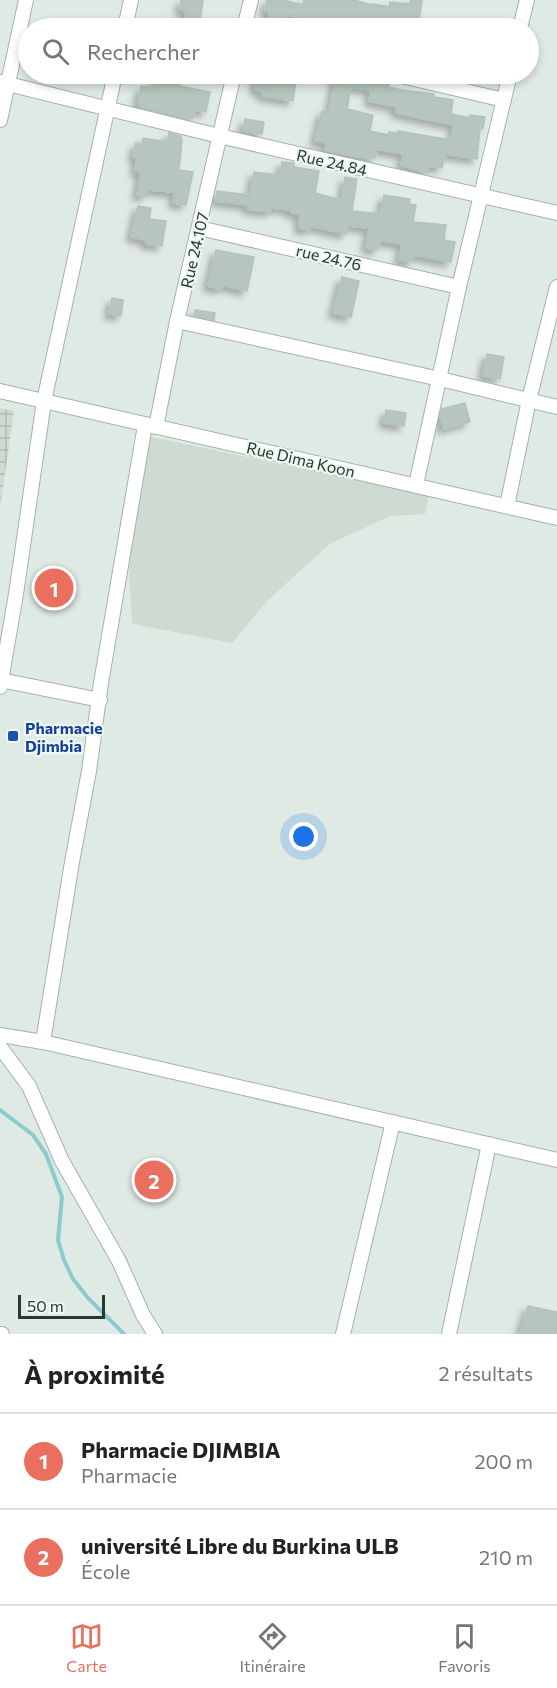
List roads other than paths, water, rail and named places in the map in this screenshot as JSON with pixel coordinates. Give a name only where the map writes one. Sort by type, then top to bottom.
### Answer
[{"type":"street","points":[[21,18],[26,0]]},
{"type":"street","points":[[127,18],[131,0]]},
{"type":"street","points":[[246,18],[251,0]]},
{"type":"street","points":[[522,18],[526,0]]},
{"type":"street","points":[[0,120],[4,83],[18,30]]},
{"type":"street","name":"Rue 24.84","points":[[4,83],[219,136],[557,213]]},
{"type":"street","points":[[100,700],[1,684],[3,653],[44,401],[113,84]]},
{"type":"street","name":"Rue 24.107","points":[[43,1042],[100,700],[150,426],[177,321],[232,84]]},
{"type":"street","points":[[436,84],[504,100]]},
{"type":"street","points":[[416,485],[480,195],[508,84]]},
{"type":"street","name":"rue 24.76","points":[[199,228],[459,287]]},
{"type":"street","points":[[507,506],[530,400],[555,309],[557,287]]},
{"type":"street","points":[[177,321],[557,407]]},
{"type":"street","name":"Rue Dima Koon","points":[[0,391],[557,518]]},
{"type":"street","points":[[0,1035],[43,1042],[557,1160]]},
{"type":"street","points":[[0,1047],[28,1086],[62,1161],[118,1261],[143,1315],[155,1334]]},
{"type":"street","points":[[343,1334],[393,1122]]},
{"type":"street","points":[[449,1334],[489,1144]]},
{"type":"waterway","points":[[0,1110],[33,1135],[46,1154],[62,1197],[58,1240],[64,1260],[73,1279],[88,1298],[124,1334]]},
{"type":"place","name":"Pharmacie DJIMBIA","points":[[54,588]]},
{"type":"place","name":"Pharmacie Djimbia","points":[[13,736]]},
{"type":"place","name":"université Libre du Burkina ULB","points":[[154,1180]]}]
